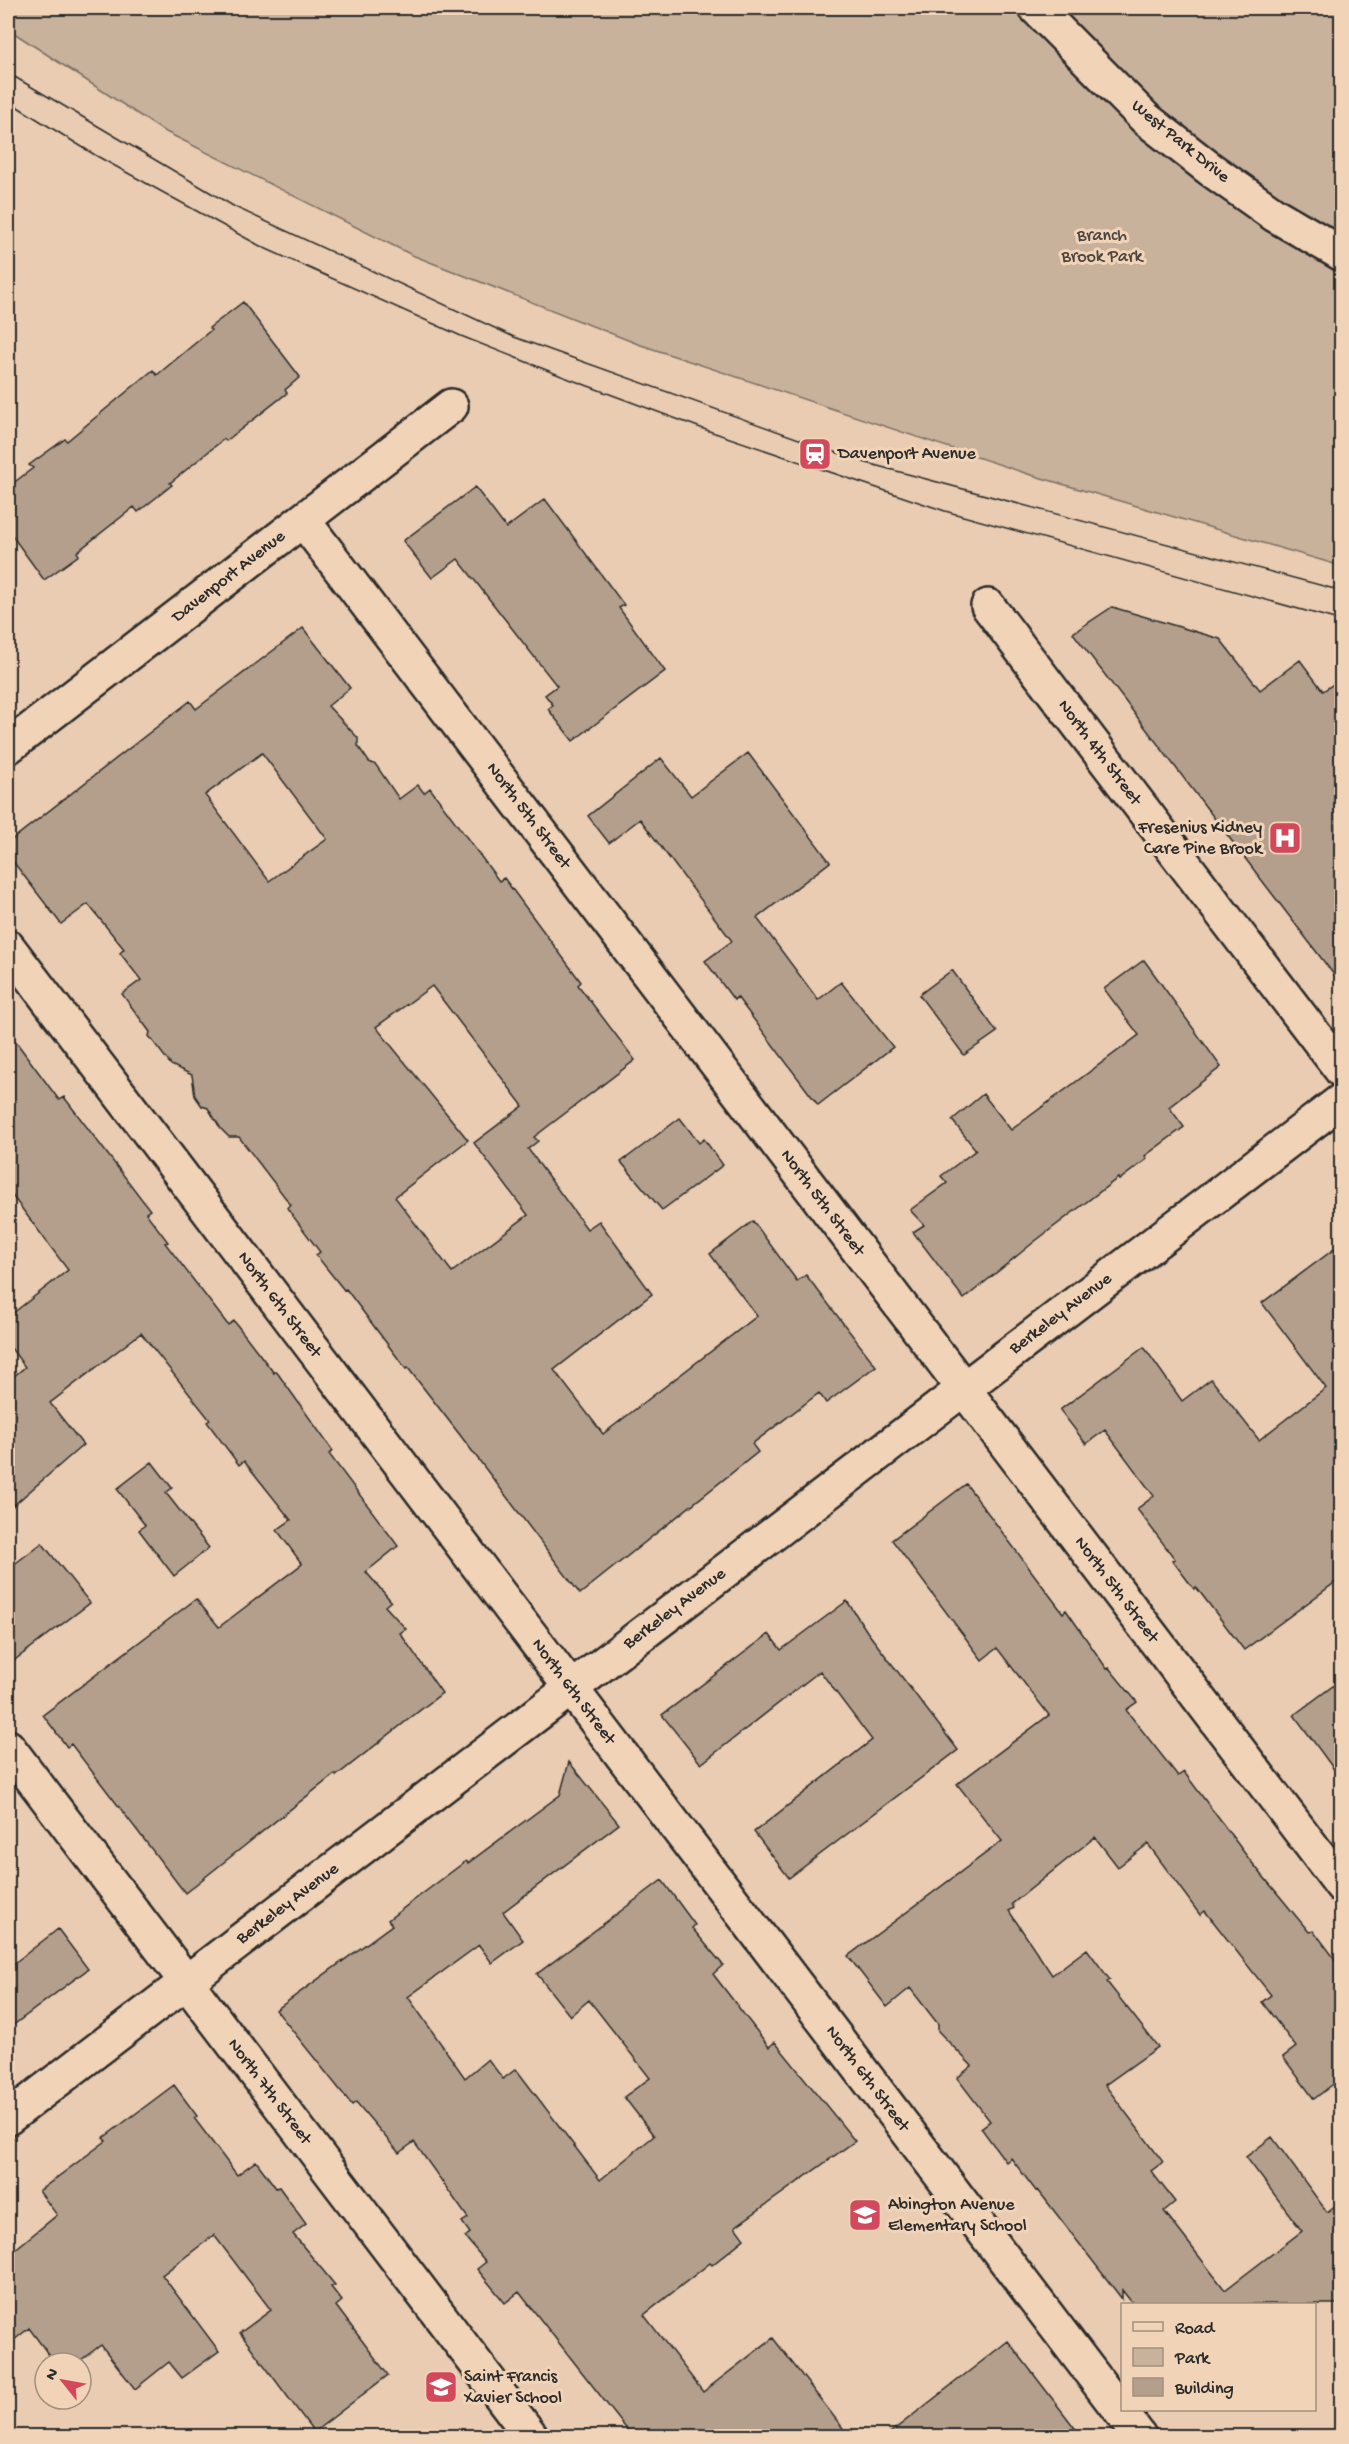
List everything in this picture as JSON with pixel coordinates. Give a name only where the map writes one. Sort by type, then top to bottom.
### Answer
[{"type":"street","name":"West Park Drive","points":[[1036,8],[1146,119],[1247,195],[1341,254]]},
{"type":"street","name":"Davenport Avenue","points":[[8,747],[451,406]]},
{"type":"street","name":"North 5th Street","points":[[303,520],[1341,1886]]},
{"type":"street","name":"North 4th Street","points":[[988,606],[1341,1071]]},
{"type":"street","name":"North 6th Street","points":[[8,947],[1139,2436]]},
{"type":"street","name":"Berkeley Avenue","points":[[8,2118],[1341,1100]]},
{"type":"street","name":"North 7th Street","points":[[8,1747],[531,2436]]},
{"type":"green space","name":"Branch Brook Park","points":[[8,8],[1341,8],[1341,566],[1028,474],[638,344],[412,255],[162,130],[8,29]]},
{"type":"building","points":[[243,302],[300,377],[285,390],[287,393],[226,441],[224,439],[138,512],[134,507],[77,552],[79,555],[44,580],[8,530],[8,487],[33,468],[29,465],[65,439],[67,441],[153,370],[157,375],[211,330],[209,328]]},
{"type":"building","points":[[475,487],[506,528],[545,499],[624,605],[619,608],[665,671],[573,741],[548,709],[553,705],[545,695],[557,686],[458,559],[432,578],[403,541]]},
{"type":"building","name":"Fresenius Kidney Care Pine Brook","points":[[1112,607],[1220,639],[1260,690],[1300,660],[1323,691],[1341,679],[1341,984],[1073,633]]},
{"type":"building","points":[[303,628],[350,688],[328,706],[358,738],[358,746],[369,762],[376,765],[399,799],[418,785],[424,793],[430,788],[499,881],[504,878],[581,982],[578,985],[635,1060],[534,1137],[538,1141],[528,1149],[587,1229],[599,1221],[652,1294],[554,1370],[603,1434],[757,1316],[710,1254],[753,1221],[797,1281],[806,1275],[876,1366],[826,1403],[819,1393],[752,1444],[758,1452],[580,1594],[408,1368],[406,1369],[346,1289],[344,1290],[316,1255],[320,1252],[287,1208],[291,1205],[239,1137],[229,1137],[208,1108],[202,1106],[195,1096],[192,1075],[171,1065],[149,1036],[150,1032],[122,994],[141,980],[120,953],[124,949],[88,904],[61,924],[8,855],[9,842],[190,701],[196,709]],"holes":[[[262,753],[327,839],[269,881],[205,795]],[[432,986],[523,1106],[474,1143],[528,1215],[452,1272],[395,1197],[468,1140],[376,1027]]]},
{"type":"building","points":[[748,753],[830,862],[757,918],[818,1000],[841,982],[893,1047],[818,1105],[737,997],[734,1000],[705,961],[732,941],[640,819],[609,843],[588,816],[661,758],[691,796]]},
{"type":"building","points":[[1144,960],[1221,1067],[1169,1107],[1184,1127],[1145,1156],[1147,1159],[1119,1180],[1118,1178],[1034,1242],[964,1299],[913,1232],[924,1225],[910,1210],[947,1183],[941,1176],[976,1150],[952,1120],[983,1094],[1011,1130],[1139,1035],[1104,989]]},
{"type":"building","points":[[952,970],[997,1032],[964,1055],[919,995]]},
{"type":"building","points":[[8,1031],[59,1100],[64,1097],[150,1210],[146,1213],[168,1242],[165,1243],[228,1325],[234,1321],[274,1373],[276,1371],[333,1451],[329,1454],[398,1546],[366,1572],[391,1601],[385,1606],[406,1629],[400,1633],[442,1693],[185,1893],[71,1744],[67,1747],[43,1715],[196,1599],[219,1627],[302,1564],[277,1530],[291,1520],[244,1461],[239,1465],[207,1422],[210,1420],[141,1333],[50,1403],[83,1445],[8,1510],[8,1381],[25,1367],[8,1344],[8,1317],[68,1270],[8,1190]]},
{"type":"building","points":[[680,1118],[699,1143],[704,1139],[723,1165],[662,1210],[621,1162]]},
{"type":"building","points":[[1341,1244],[1341,1578],[1244,1650],[1196,1587],[1194,1589],[1172,1560],[1175,1559],[1137,1509],[1154,1496],[1105,1430],[1086,1444],[1060,1410],[1144,1347],[1182,1401],[1211,1379],[1259,1440],[1326,1388],[1262,1303]]},
{"type":"building","points":[[152,1462],[172,1488],[166,1493],[209,1548],[174,1576],[139,1530],[145,1525],[117,1489]]},
{"type":"building","points":[[966,1484],[1063,1613],[1066,1610],[1107,1669],[1109,1668],[1137,1702],[1126,1710],[1178,1776],[1184,1772],[1249,1859],[1309,1932],[1314,1931],[1341,1967],[1341,2078],[1314,2099],[1283,2057],[1296,2047],[1262,2002],[1271,1995],[1205,1911],[1200,1915],[1148,1844],[1118,1867],[1095,1837],[1012,1904],[1014,1908],[1009,1911],[1052,1975],[1087,1949],[1110,1980],[1107,1982],[1158,2047],[1105,2085],[1163,2162],[1151,2171],[1175,2202],[1164,2211],[1225,2290],[1302,2231],[1246,2157],[1272,2137],[1327,2212],[1341,2201],[1341,2304],[1132,2303],[1122,2290],[1122,2299],[1038,2190],[1036,2191],[1011,2158],[1006,2162],[981,2128],[990,2121],[957,2078],[972,2066],[938,2031],[938,2024],[910,1988],[887,2007],[848,1956],[1002,1841],[957,1784],[1049,1715],[997,1648],[982,1660],[892,1540]]},
{"type":"building","points":[[42,1543],[90,1603],[8,1665],[8,1569]]},
{"type":"building","points":[[847,1601],[868,1633],[958,1750],[789,1878],[754,1832],[872,1740],[820,1671],[701,1764],[662,1715],[769,1634],[781,1650]]},
{"type":"building","points":[[1341,1680],[1341,1779],[1294,1715]]},
{"type":"building","points":[[569,1762],[619,1824],[503,1912],[523,1940],[492,1963],[479,1945],[408,1997],[465,2078],[488,2059],[503,2079],[516,2069],[600,2180],[654,2136],[624,2097],[650,2078],[589,2000],[570,2016],[537,1974],[662,1880],[695,1925],[692,1928],[723,1965],[713,1974],[769,2047],[775,2042],[855,2141],[735,2227],[744,2239],[644,2315],[703,2392],[773,2338],[849,2436],[632,2436],[519,2292],[505,2303],[477,2269],[486,2262],[465,2237],[470,2233],[462,2222],[468,2218],[414,2142],[399,2153],[356,2102],[352,2105],[276,2010],[392,1925],[388,1920],[434,1885],[466,1861],[468,1863],[560,1795]]},
{"type":"building","points":[[58,1929],[88,1969],[8,2029],[8,1968]]},
{"type":"building","points":[[174,2085],[197,2116],[194,2118],[237,2175],[256,2161],[276,2188],[279,2187],[306,2224],[293,2234],[335,2285],[331,2287],[342,2301],[336,2306],[388,2375],[314,2432],[240,2333],[271,2310],[214,2235],[162,2275],[219,2351],[182,2378],[169,2362],[135,2389],[101,2345],[93,2351],[46,2351],[29,2328],[8,2345],[8,2255],[57,2215],[39,2191],[106,2141],[103,2138]]},
{"type":"building","points":[[1008,2341],[1081,2436],[886,2436]]},
{"type":"tram line","points":[[8,73],[235,207],[514,337],[863,462],[1342,591]]},
{"type":"tram line","points":[[8,101],[95,155],[262,247],[461,336],[564,377],[709,431],[945,511],[1342,621]]},
{"type":"place","name":"Davenport Avenue","points":[[815,454]]},
{"type":"place","name":"Fresenius Kidney Care Pine Brook","points":[[1285,838]]},
{"type":"place","name":"Abington Avenue Elementary School","points":[[865,2215]]},
{"type":"place","name":"Saint Francis Xavier School","points":[[441,2387]]}]
